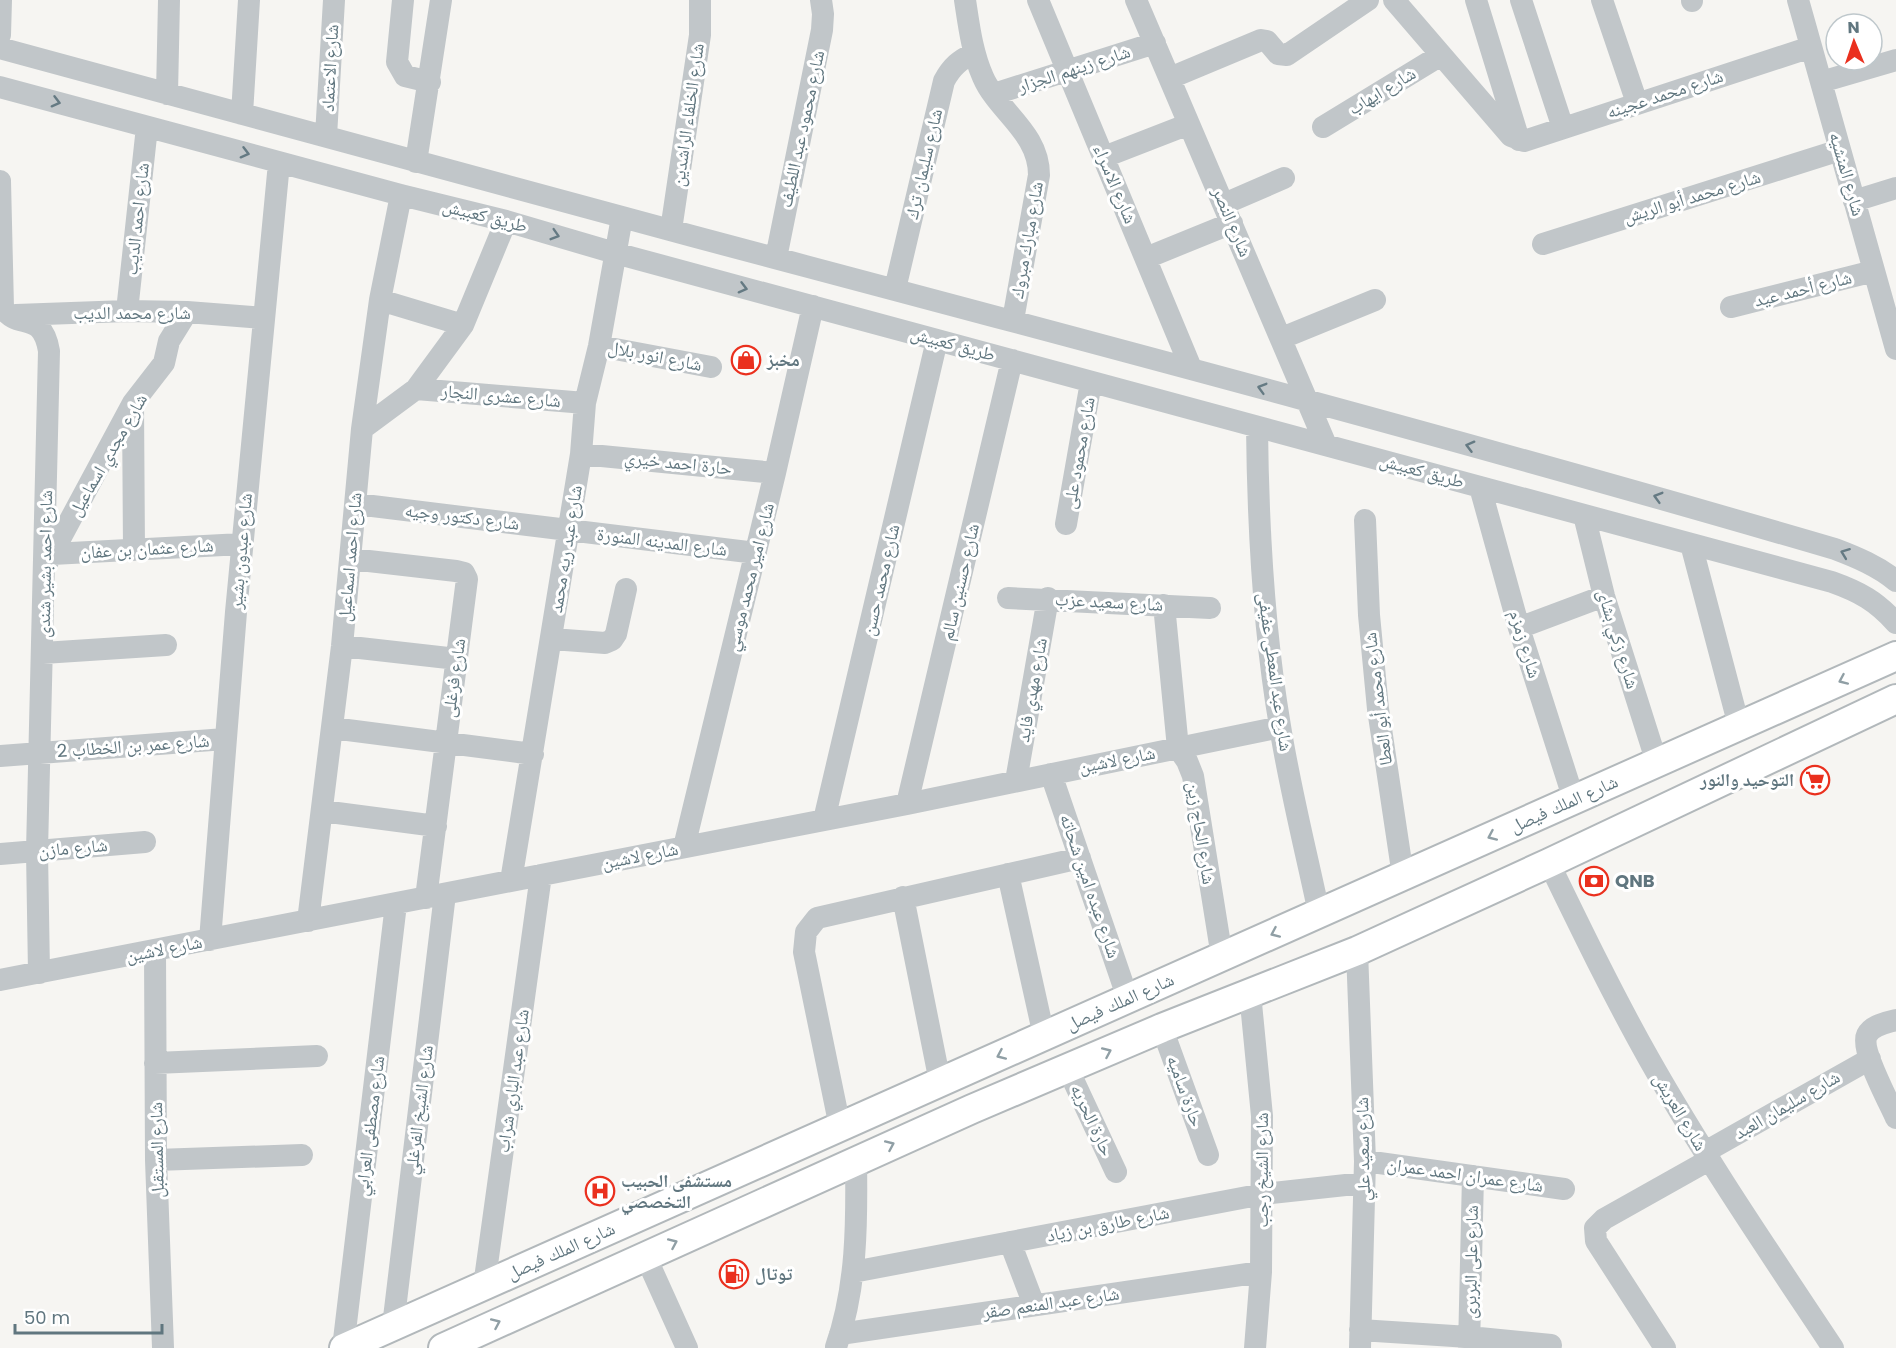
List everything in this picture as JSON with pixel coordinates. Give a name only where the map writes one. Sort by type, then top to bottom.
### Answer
[{"type":"main road","name":"شارع الملك فيصل","points":[[344,1348],[1896,656]]},
{"type":"main road","points":[[443,1348],[856,1160],[1162,1028],[1357,951],[1896,699]]},
{"type":"main road","points":[[560,1252],[575,1287]]},
{"type":"street","points":[[0,35],[1,0]]},
{"type":"street","points":[[167,93],[169,0]]},
{"type":"street","points":[[242,114],[249,0]]},
{"type":"street","name":"شارع الاعتماد","points":[[326,136],[334,0]]},
{"type":"street","points":[[403,0],[397,62],[405,76],[430,82]]},
{"type":"street","points":[[416,162],[441,0]]},
{"type":"street","name":"شارع الخلفاء الراشدين","points":[[671,230],[700,35],[700,0]]},
{"type":"street","name":"شارع محمود عبد اللطيف","points":[[776,258],[822,30],[821,0]]},
{"type":"street","name":"شارع مبارك مبروك","points":[[965,0],[974,53],[983,79],[1033,145],[1039,161],[1039,175],[1013,320]]},
{"type":"street","name":"شارع الاسراء","points":[[1038,0],[1191,368]]},
{"type":"street","name":"شارع النصر","points":[[1136,0],[1326,445]]},
{"type":"street","points":[[1170,78],[1261,40],[1267,41],[1278,54],[1287,55],[1368,0]]},
{"type":"street","points":[[1394,0],[1510,136],[1519,140]]},
{"type":"street","points":[[1476,0],[1519,140]]},
{"type":"street","points":[[1521,0],[1563,129]]},
{"type":"street","points":[[1602,0],[1636,103]]},
{"type":"street","name":"شارع المنشيه","points":[[1798,0],[1896,349]]},
{"type":"street","name":"شارع زينهم الجزار","points":[[994,94],[1155,43]]},
{"type":"street","name":"شارع محمد عجينه","points":[[1519,140],[1528,140],[1563,129],[1811,47]]},
{"type":"street","name":"طريق كعبيش","points":[[0,48],[416,162],[1191,368],[1626,488],[1835,549],[1887,573],[1896,581]]},
{"type":"street","name":"شارع سليمان ترك","points":[[894,289],[944,81],[959,60],[974,53]]},
{"type":"street","name":"شارع ايهاب","points":[[1323,127],[1441,55]]},
{"type":"street","points":[[1821,82],[1896,60]]},
{"type":"street","name":"طريق كعبيش","points":[[0,87],[506,221],[615,253],[1832,582],[1858,591],[1880,606],[1896,623]]},
{"type":"street","points":[[1104,157],[1189,124]]},
{"type":"street","name":"شارع احمد الديب","points":[[127,311],[147,127]]},
{"type":"street","name":"شارع محمد أبو الريش","points":[[1543,244],[1840,150]]},
{"type":"street","name":"شارع عبدون بشير","points":[[210,940],[242,544],[279,162]]},
{"type":"street","points":[[1146,258],[1228,214],[1284,178]]},
{"type":"street","points":[[0,181],[2,302],[6,316]]},
{"type":"street","points":[[1854,201],[1896,188]]},
{"type":"street","name":"شارع احمد اسماعيل","points":[[308,921],[342,646],[362,429],[380,300],[401,195]]},
{"type":"street","name":"شارع عبد ريه محمد","points":[[511,881],[582,454],[585,403],[599,346],[622,217]]},
{"type":"street","points":[[362,429],[416,389],[463,326],[506,221]]},
{"type":"street","name":"شارع أحمد عيد","points":[[1731,307],[1874,271]]},
{"type":"street","points":[[380,300],[463,326]]},
{"type":"street","points":[[1282,338],[1375,300]]},
{"type":"street","name":"شارع امير محمد موسي","points":[[684,847],[756,553],[813,306]]},
{"type":"street","name":"شارع محمد الديب","points":[[6,316],[127,311],[187,312],[264,318]]},
{"type":"street","name":"شارع مجدي اسماعيل","points":[[49,561],[133,403],[164,363],[169,341],[187,312]]},
{"type":"street","name":"شارع احمد بشير شندى","points":[[6,316],[33,322],[42,330],[49,351],[49,561],[43,653],[37,851],[39,973]]},
{"type":"street","name":"شارع محمد حسن","points":[[824,820],[937,340]]},
{"type":"street","name":"شارع انور بلال","points":[[599,346],[711,367]]},
{"type":"street","name":"شارع حسنين سالم","points":[[907,804],[1012,360]]},
{"type":"street","name":"شارع محمود على","points":[[1066,524],[1091,382]]},
{"type":"street","name":"شارع عشرى النجار","points":[[416,389],[585,403]]},
{"type":"street","points":[[133,403],[134,550]]},
{"type":"street","name":"شارع عبد المعطى عفيفى","points":[[1257,427],[1261,563],[1269,645],[1280,727],[1319,913]]},
{"type":"street","name":"حارة احمد خيري","points":[[582,454],[775,473]]},
{"type":"street","name":"شارع زمزم","points":[[1480,487],[1520,628],[1574,800]]},
{"type":"street","points":[[1616,524],[1626,488]]},
{"type":"street","name":"شارع دكتور وجيه","points":[[356,504],[569,530]]},
{"type":"street","name":"شارع زكي بشاى","points":[[1584,515],[1604,596],[1657,763]]},
{"type":"street","name":"شارع محمد أبو العطا","points":[[1365,520],[1369,615],[1378,709],[1403,876]]},
{"type":"street","name":"شارع المدينه المنورة","points":[[569,530],[756,553]]},
{"type":"street","name":"شارع عثمان بن عفان","points":[[49,561],[134,550],[242,544]]},
{"type":"street","points":[[1691,544],[1739,726]]},
{"type":"street","name":"شارع فرغلى","points":[[351,559],[456,571],[466,576],[468,583],[445,743],[436,826],[435,896]]},
{"type":"street","points":[[552,639],[605,643],[612,640],[616,634],[626,589]]},
{"type":"street","points":[[1520,628],[1604,596]]},
{"type":"street","name":"شارع سعيد عزب","points":[[1008,598],[1048,598],[1210,608]]},
{"type":"street","name":"شارع مهدي فايد","points":[[1016,781],[1048,598]]},
{"type":"street","name":"شارع الحاج زين","points":[[1164,605],[1178,748],[1193,776],[1222,957]]},
{"type":"street","points":[[43,653],[166,645]]},
{"type":"street","points":[[342,646],[457,658]]},
{"type":"street","name":"شارع لاشين","points":[[0,980],[907,804],[1280,727]]},
{"type":"street","points":[[332,728],[533,754]]},
{"type":"street","name":"شارع عمر بن الخطاب 2","points":[[0,756],[225,739]]},
{"type":"street","name":"شارع عبده امين شحاته","points":[[1052,774],[1128,999]]},
{"type":"street","points":[[322,811],[436,826]]},
{"type":"street","name":"شارع مازن","points":[[0,855],[145,842]]},
{"type":"street","points":[[840,1127],[804,952],[806,932],[817,918],[1080,858]]},
{"type":"street","name":"شارع العريش","points":[[1549,863],[1598,964],[1707,1156],[1833,1348]]},
{"type":"street","points":[[1008,874],[1044,1036]]},
{"type":"street","name":"شارع عبد الباري شراب","points":[[484,1286],[541,875]]},
{"type":"street","name":"شارع الشيخ الفرغلي","points":[[393,1326],[435,896]]},
{"type":"street","points":[[903,897],[940,1083]]},
{"type":"street","name":"شارع مصطفى العرابي","points":[[344,1348],[396,904]]},
{"type":"street","name":"شارع المستقبل","points":[[155,951],[156,1160],[163,1348]]},
{"type":"street","name":"شارع سعيد علي","points":[[1357,951],[1364,1172],[1360,1339]]},
{"type":"street","name":"شارع الشيخ رجب","points":[[1250,993],[1262,1116],[1261,1272],[1255,1348]]},
{"type":"street","points":[[1896,1020],[1878,1026],[1869,1032],[1866,1043],[1870,1059],[1896,1118]]},
{"type":"street","name":"حارة ساميه","points":[[1162,1028],[1208,1155]]},
{"type":"street","points":[[155,1064],[317,1056]]},
{"type":"street","name":"شارع سليمان العبد","points":[[1664,1348],[1596,1241],[1595,1228],[1604,1219],[1870,1059]]},
{"type":"street","name":"حارة الحريه","points":[[1068,1069],[1116,1172]]},
{"type":"street","points":[[156,1160],[302,1155]]},
{"type":"street","points":[[838,1341],[853,1272],[856,1160]]},
{"type":"street","name":"شارع عمران احمد عمران","points":[[1364,1172],[1473,1176],[1564,1189]]},
{"type":"street","name":"شارع طارق بن زياد","points":[[853,1272],[1263,1194],[1364,1172]]},
{"type":"street","name":"شارع على البربرى","points":[[1469,1342],[1473,1176]]},
{"type":"street","points":[[1010,1242],[1034,1305]]},
{"type":"street","points":[[645,1255],[687,1348]]},
{"type":"street","name":"شارع عبد المنعم صقر","points":[[838,1341],[1034,1305],[1261,1272]]},
{"type":"street","points":[[1360,1339],[1551,1345]]},
{"type":"place","name":"مخبز","points":[[746,360]]},
{"type":"place","name":"التوحيد والنور","points":[[1815,780]]},
{"type":"place","name":"QNB","points":[[1594,881]]},
{"type":"place","name":"مستشفى الحبيب التخصصي","points":[[600,1191]]},
{"type":"place","name":"توتال","points":[[734,1274]]}]
